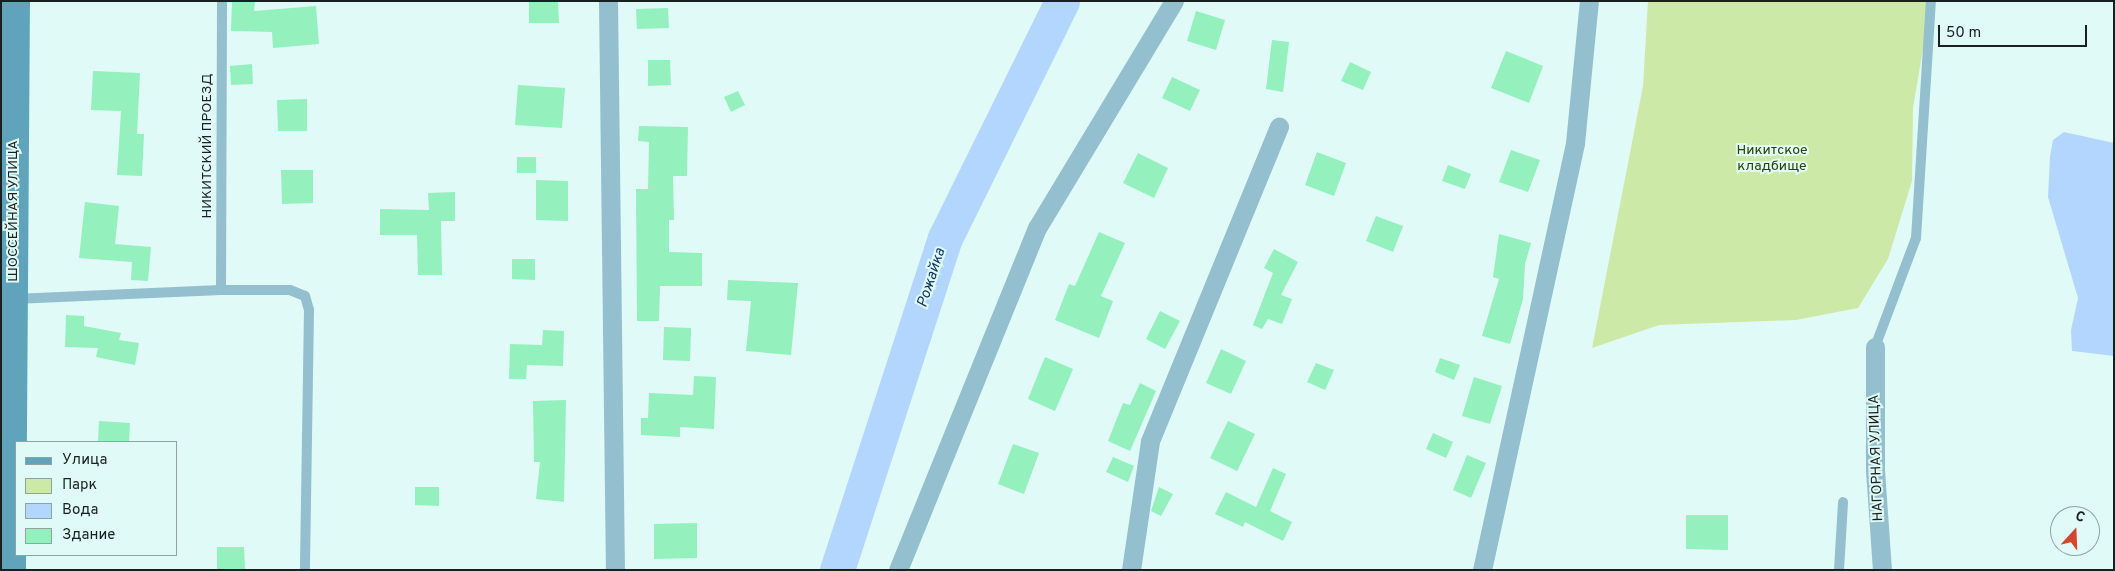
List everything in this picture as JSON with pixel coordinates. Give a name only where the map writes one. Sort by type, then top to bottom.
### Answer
[{"type":"street","name":"ШОССЕЙНАЯ УЛИЦА","points":[[12,570],[16,1]]},
{"type":"street","points":[[608,1],[615,570]]},
{"type":"street","points":[[898,570],[1037,228],[1174,1]]},
{"type":"street","points":[[1482,570],[1575,143],[1589,1]]},
{"type":"street","points":[[1131,570],[1150,441],[1279,126]]},
{"type":"street","name":"НАГОРНАЯ УЛИЦА","points":[[1875,347],[1875,470],[1882,570]]},
{"type":"lane","name":"НИКИТСКИЙ ПРОЕЗД","points":[[221,290],[222,1]]},
{"type":"lane","points":[[1875,347],[1916,238],[1931,1]]},
{"type":"lane","points":[[14,299],[221,290],[290,290],[305,296],[309,310],[305,570]]},
{"type":"lane","points":[[1839,570],[1843,502]]},
{"type":"green space","name":"Никитское кладбище","points":[[1648,1],[1931,1],[1913,108],[1912,181],[1888,259],[1858,308],[1796,320],[1659,325],[1592,348],[1643,86]]},
{"type":"water","points":[[2064,132],[2114,143],[2114,356],[2072,351],[2071,330],[2078,298],[2048,197],[2050,156],[2053,140]]},
{"type":"building","points":[[232,1],[255,1],[254,11],[316,6],[319,44],[273,48],[272,32],[231,31]]},
{"type":"building","points":[[529,1],[558,1],[559,23],[529,23]]},
{"type":"building","points":[[668,8],[669,28],[637,29],[636,9]]},
{"type":"building","points":[[1196,11],[1225,20],[1216,50],[1187,41]]},
{"type":"building","points":[[1272,40],[1289,42],[1283,92],[1266,89]]},
{"type":"building","points":[[1506,51],[1543,66],[1529,103],[1491,88]]},
{"type":"building","points":[[648,60],[670,60],[671,85],[648,86]]},
{"type":"building","points":[[1350,62],[1371,72],[1363,90],[1341,81]]},
{"type":"building","points":[[252,64],[253,84],[231,85],[230,66]]},
{"type":"building","points":[[93,71],[140,73],[137,134],[144,134],[142,176],[117,175],[121,111],[91,110]]},
{"type":"building","points":[[1172,77],[1200,90],[1190,111],[1162,98]]},
{"type":"building","points":[[518,85],[565,88],[562,128],[515,125]]},
{"type":"building","points":[[738,91],[745,105],[731,112],[724,97]]},
{"type":"building","points":[[307,99],[307,131],[278,131],[277,100]]},
{"type":"building","points":[[639,126],[688,127],[687,176],[673,176],[674,220],[669,220],[669,252],[702,253],[702,286],[660,286],[659,321],[637,321],[636,189],[648,189],[649,142],[638,141]]},
{"type":"building","points":[[1511,150],[1540,160],[1528,192],[1499,182]]},
{"type":"building","points":[[1317,152],[1346,163],[1334,196],[1305,185]]},
{"type":"building","points":[[1138,153],[1168,168],[1154,198],[1123,183]]},
{"type":"building","points":[[517,157],[536,157],[536,173],[517,173]]},
{"type":"building","points":[[1448,165],[1471,174],[1465,189],[1442,181]]},
{"type":"building","points":[[281,170],[313,170],[313,203],[282,204]]},
{"type":"building","points":[[536,180],[568,181],[568,221],[536,220]]},
{"type":"building","points":[[455,192],[455,221],[441,221],[442,275],[418,275],[417,235],[380,235],[380,209],[429,210],[428,193]]},
{"type":"building","points":[[85,202],[119,206],[115,244],[151,247],[148,281],[131,280],[132,262],[79,258]]},
{"type":"building","points":[[1376,216],[1403,226],[1393,252],[1366,241]]},
{"type":"building","points":[[1099,232],[1125,243],[1101,296],[1113,301],[1099,338],[1055,320],[1069,284],[1075,286]]},
{"type":"building","points":[[1499,234],[1531,243],[1525,264],[1523,299],[1510,344],[1482,336],[1499,279],[1493,277]]},
{"type":"building","points":[[1274,249],[1298,262],[1281,295],[1292,299],[1282,324],[1268,319],[1262,329],[1253,325],[1273,273],[1264,268]]},
{"type":"building","points":[[512,259],[535,259],[535,280],[512,279]]},
{"type":"building","points":[[728,280],[798,283],[791,355],[746,351],[751,301],[727,300]]},
{"type":"building","points":[[1160,311],[1180,321],[1165,349],[1146,339]]},
{"type":"building","points":[[66,315],[84,316],[84,326],[121,333],[119,340],[139,343],[135,365],[96,357],[98,348],[65,347]]},
{"type":"building","points":[[664,327],[691,328],[690,361],[663,360]]},
{"type":"building","points":[[543,330],[564,331],[563,366],[527,365],[526,379],[509,379],[510,344],[542,345]]},
{"type":"building","points":[[1221,349],[1246,361],[1231,394],[1206,383]]},
{"type":"building","points":[[1045,357],[1073,369],[1055,411],[1028,399]]},
{"type":"building","points":[[1440,358],[1460,365],[1454,380],[1435,372]]},
{"type":"building","points":[[1316,363],[1334,370],[1325,390],[1307,382]]},
{"type":"building","points":[[694,376],[716,377],[714,429],[680,427],[680,437],[641,435],[641,418],[648,418],[649,393],[693,395]]},
{"type":"building","points":[[1474,377],[1502,386],[1490,424],[1462,416]]},
{"type":"building","points":[[1140,383],[1156,391],[1130,451],[1108,441],[1123,403],[1130,405]]},
{"type":"building","points":[[566,400],[564,502],[536,499],[540,462],[534,462],[533,401]]},
{"type":"building","points":[[99,421],[130,423],[129,441],[98,441]]},
{"type":"building","points":[[1228,421],[1255,434],[1237,471],[1210,458]]},
{"type":"building","points":[[1433,433],[1453,442],[1446,458],[1426,449]]},
{"type":"building","points":[[1013,444],[1039,453],[1024,494],[998,484]]},
{"type":"building","points":[[1467,455],[1486,463],[1471,498],[1453,490]]},
{"type":"building","points":[[1113,457],[1134,466],[1128,482],[1106,472]]},
{"type":"building","points":[[1273,468],[1286,474],[1270,511],[1292,522],[1283,541],[1245,522],[1243,527],[1215,514],[1226,492],[1256,507]]},
{"type":"building","points":[[415,487],[439,487],[439,506],[415,505]]},
{"type":"building","points":[[1159,487],[1173,494],[1161,516],[1151,511]]},
{"type":"building","points":[[1686,515],[1728,515],[1728,550],[1686,549]]},
{"type":"building","points":[[697,523],[697,558],[654,559],[654,524]]},
{"type":"building","points":[[217,547],[244,547],[245,570],[217,570]]},
{"type":"waterway","name":"Рожайка","points":[[837,570],[945,238],[1062,1]]}]
